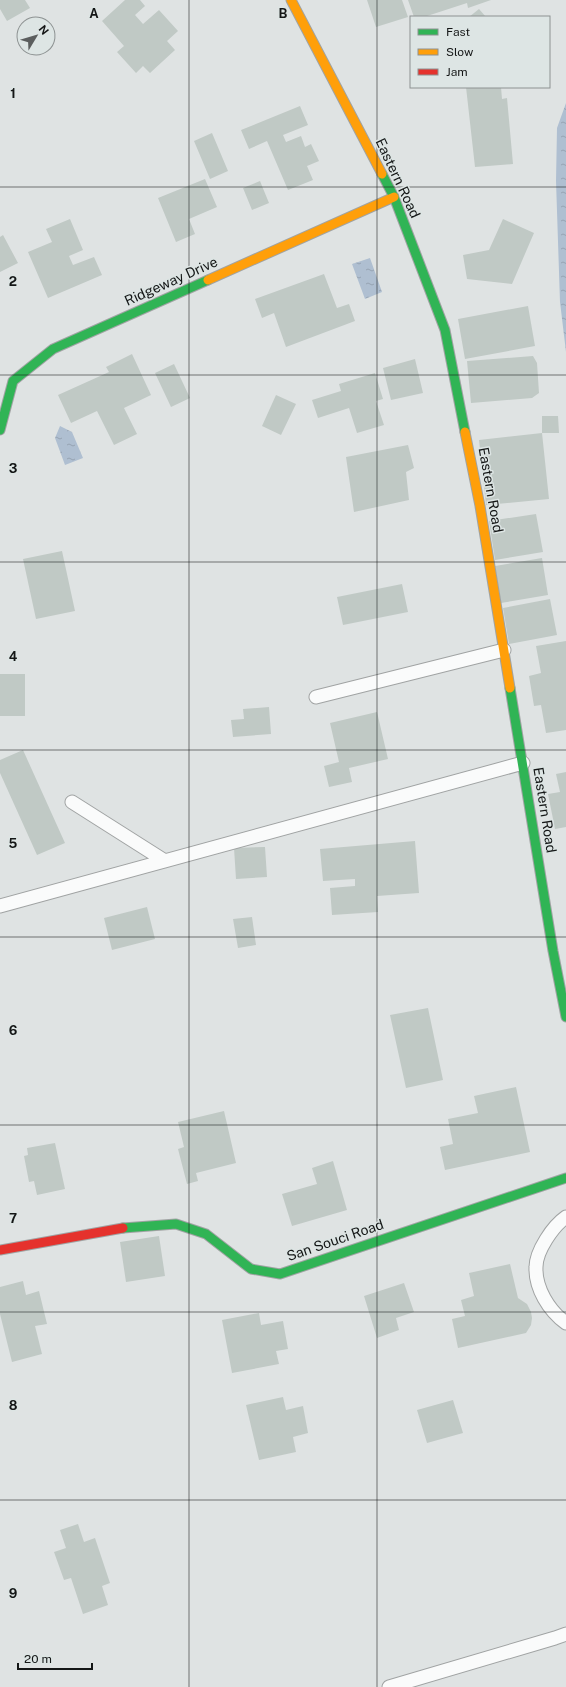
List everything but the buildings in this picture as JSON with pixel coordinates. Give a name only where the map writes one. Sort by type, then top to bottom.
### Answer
[{"type":"main road","name":"Eastern Road","points":[[290,0],[394,197],[445,330],[480,506],[553,951],[566,1017]]},
{"type":"main road","name":"Ridgeway Drive","points":[[0,430],[13,381],[53,350],[394,197]]},
{"type":"main road","name":"San Souci Road","points":[[0,1250],[130,1227],[176,1224],[206,1234],[251,1269],[280,1274],[566,1178]]},
{"type":"lane","points":[[316,697],[504,650]]},
{"type":"lane","points":[[0,906],[523,763]]},
{"type":"lane","points":[[72,802],[165,861]]},
{"type":"lane","points":[[566,1217],[552,1229],[545,1242],[536,1266],[538,1281],[548,1306],[566,1323]]},
{"type":"lane","points":[[389,1687],[566,1634]]},
{"type":"water","points":[[566,103],[566,352],[560,302],[556,181],[557,128]]},
{"type":"water","points":[[370,258],[382,292],[365,299],[352,264]]},
{"type":"water","points":[[60,426],[72,432],[83,458],[65,465],[55,438]]},
{"type":"traffic: fast","points":[[382,174],[394,197],[445,330],[465,432]]},
{"type":"traffic: fast","points":[[0,430],[13,381],[53,349],[208,280]]},
{"type":"traffic: fast","points":[[510,688],[553,951],[566,1017]]},
{"type":"traffic: fast","points":[[123,1228],[176,1224],[206,1234],[251,1269],[280,1274],[566,1178]]},
{"type":"traffic: slow","points":[[291,0],[382,174]]},
{"type":"traffic: slow","points":[[208,280],[394,197]]},
{"type":"traffic: slow","points":[[465,432],[480,506],[510,688]]},
{"type":"traffic: jam","points":[[0,1250],[123,1228]]}]
